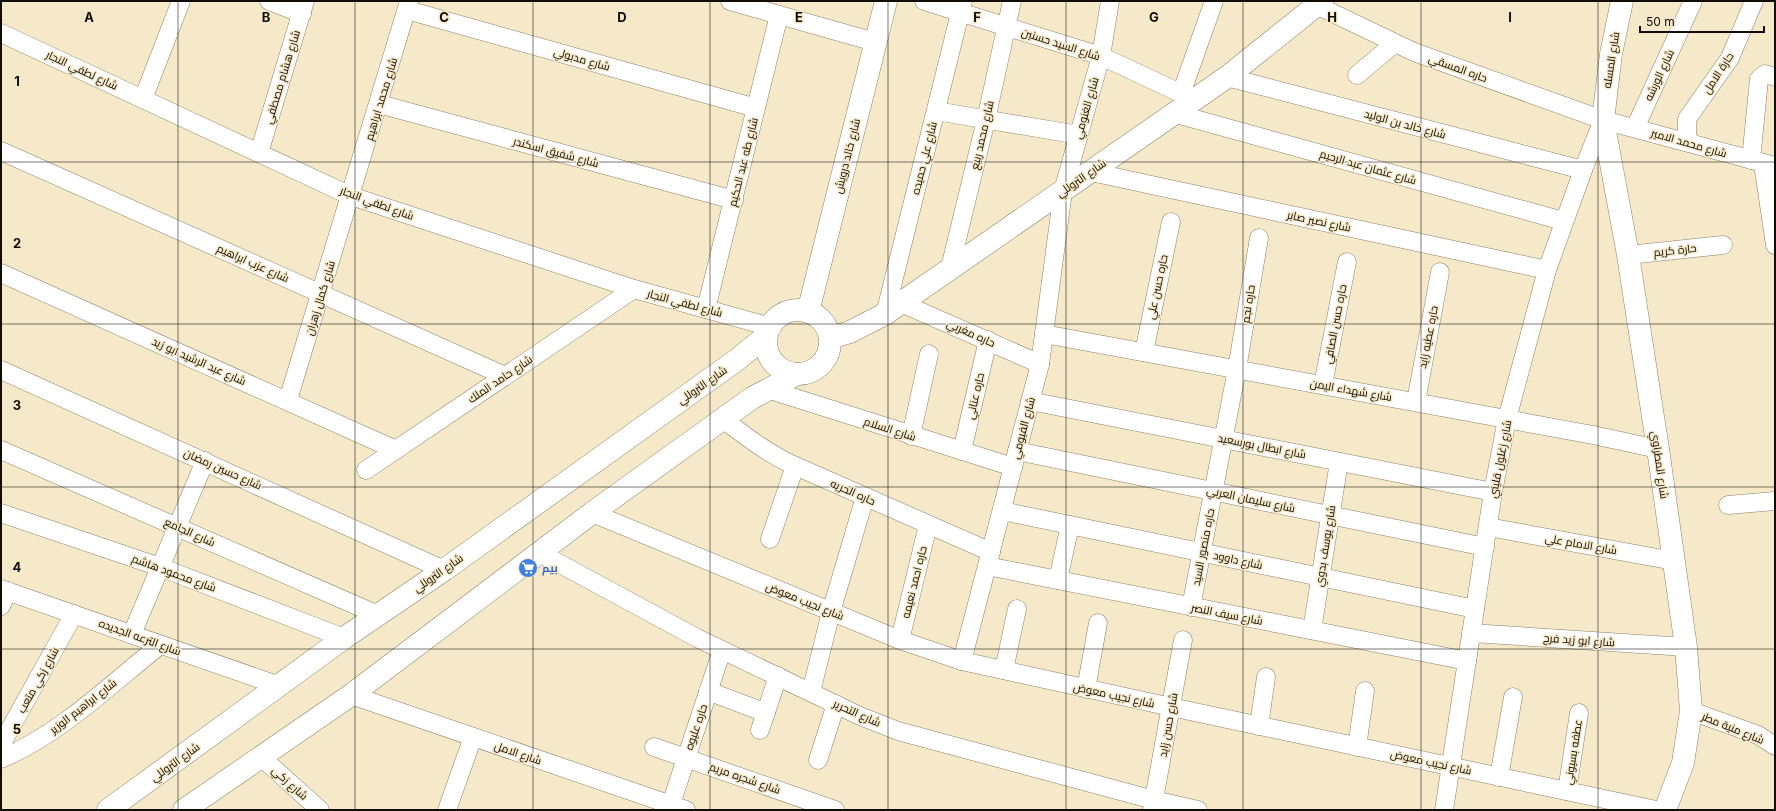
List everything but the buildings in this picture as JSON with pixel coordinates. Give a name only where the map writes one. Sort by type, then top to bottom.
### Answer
[{"type":"street","points":[[143,99],[182,1]]},
{"type":"street","points":[[269,1],[303,7]]},
{"type":"street","points":[[730,1],[875,42]]},
{"type":"street","name":"شارع خالد درويش","points":[[808,312],[886,1]]},
{"type":"street","name":"شارع السيد حسنين","points":[[924,1],[962,6],[1005,26],[1101,56],[1182,102]]},
{"type":"street","name":"شارع محمد ربيع","points":[[950,268],[986,120],[1005,26],[1012,1]]},
{"type":"street","name":"شارع الغنومي","points":[[1063,191],[1101,56],[1110,1]]},
{"type":"street","points":[[1182,102],[1214,1]]},
{"type":"street","name":"شارع المسله","points":[[1603,120],[1611,54],[1622,1]]},
{"type":"street","name":"شارع الورشه","points":[[1635,128],[1693,1]]},
{"type":"street","name":"حارة الامل","points":[[1690,143],[1686,131],[1687,119],[1730,58],[1754,1]]},
{"type":"street","name":"شارع التروللي","points":[[830,338],[850,332],[893,309],[950,268],[1091,172],[1182,102],[1227,77],[1320,3]]},
{"type":"street","name":"حاره المسقي","points":[[1320,3],[1394,44],[1603,120]]},
{"type":"street","name":"شارع محمد ابراهيم","points":[[351,196],[408,6]]},
{"type":"street","name":"شارع مدبولي","points":[[408,6],[756,108]]},
{"type":"street","name":"شارع علي حميده","points":[[893,309],[936,111],[962,6]]},
{"type":"street","name":"شارع هشام مصطفي","points":[[258,153],[303,7]]},
{"type":"street","name":"شارع طه عبد الحكيم","points":[[706,309],[780,15]]},
{"type":"street","name":"شارع لطفي النجار","points":[[1,33],[351,196],[634,289],[706,309],[769,331]]},
{"type":"street","points":[[1357,75],[1394,44]]},
{"type":"street","points":[[1775,76],[1765,74],[1759,79],[1763,163],[1775,245]]},
{"type":"street","name":"شارع خالد بن الوليد","points":[[1227,77],[1582,170]]},
{"type":"street","name":"شارع عثمان عبد الرحيم","points":[[1182,102],[1563,221]]},
{"type":"street","name":"شارع شفيق اسكندر","points":[[379,104],[734,200]]},
{"type":"street","points":[[936,111],[1079,135]]},
{"type":"street","name":"شارع محمد الامير","points":[[1603,120],[1763,163]]},
{"type":"street","name":"شارع زغلول قليني","points":[[1444,810],[1493,492],[1507,419],[1547,270],[1582,170],[1603,120]]},
{"type":"street","name":"شارع المطراوي","points":[[1603,120],[1628,255],[1658,449],[1686,647],[1691,711],[1683,763],[1665,810]]},
{"type":"street","name":"شارع عزب ابراهيم","points":[[1,151],[504,376]]},
{"type":"street","name":"شارع نصير صابر","points":[[1091,172],[1547,270]]},
{"type":"street","name":"شارع الفيومي","points":[[962,661],[1040,364],[1063,191]]},
{"type":"street","name":"شارع كمال زهران","points":[[288,400],[322,294],[351,196]]},
{"type":"street","name":"حاره حسن علي","points":[[1144,352],[1171,222]]},
{"type":"street","name":"حاره نجم","points":[[1237,369],[1258,238]]},
{"type":"street","name":"حارة كريم","points":[[1628,255],[1723,245]]},
{"type":"street","name":"حاره حسن الصافي","points":[[1323,385],[1347,262]]},
{"type":"street","name":"حاره عطيه زايد","points":[[1416,402],[1440,272]]},
{"type":"street","name":"شارع عبد الرشيد ابو زيد","points":[[1,273],[288,400],[396,450]]},
{"type":"street","name":"شارع حامد الملك","points":[[366,470],[634,289]]},
{"type":"street","name":"حاره مغربي","points":[[893,309],[988,340],[1040,364]]},
{"type":"street","points":[[797,310],[808,312],[816,316],[828,329],[830,347],[827,356],[822,364],[806,373],[797,374],[788,372],[773,361],[768,353],[766,344],[769,331],[777,318],[787,312],[797,310]]},
{"type":"street","name":"شارع التروللي","points":[[108,810],[344,638],[444,570],[738,359],[769,331]]},
{"type":"street","name":"شارع شهداء اليمن","points":[[1044,334],[1507,419],[1658,449]]},
{"type":"street","name":"حاره عناني","points":[[962,451],[988,340]]},
{"type":"street","points":[[911,436],[929,354]]},
{"type":"street","name":"حاره منصور السيد","points":[[1191,606],[1237,369]]},
{"type":"street","name":"شارع حسين رمضان","points":[[1,370],[444,570]]},
{"type":"street","points":[[184,810],[351,695],[592,514],[723,418],[767,389],[797,374]]},
{"type":"street","name":"شارع السلام","points":[[767,389],[962,451],[1015,459]]},
{"type":"street","name":"شارع ابطال بورسعيد","points":[[1030,401],[1493,492]]},
{"type":"street","name":"حاره الحريه","points":[[723,418],[773,455],[928,525],[989,559]]},
{"type":"street","name":"شارع الجامع","points":[[1,450],[378,615]]},
{"type":"street","name":"شارع سليمان العربي","points":[[1015,459],[1214,491],[1485,546]]},
{"type":"street","points":[[132,634],[205,461]]},
{"type":"street","name":"شارع يوسف بدوي","points":[[1312,630],[1339,462]]},
{"type":"street","points":[[770,539],[795,466]]},
{"type":"street","points":[[811,692],[831,612],[865,497]]},
{"type":"street","points":[[1728,505],[1775,501]]},
{"type":"street","name":"شارع داوود","points":[[1002,511],[1475,609]]},
{"type":"street","name":"شارع محمود هاشم","points":[[1,513],[160,567],[344,638]]},
{"type":"street","name":"شارع نجيب معوض","points":[[592,514],[900,640],[962,661],[1259,726],[1656,810]]},
{"type":"street","name":"حاره احمد نعيمه","points":[[900,640],[928,525]]},
{"type":"street","points":[[1058,580],[1070,525]]},
{"type":"street","name":"شارع الامام علي","points":[[1488,527],[1674,561]]},
{"type":"street","name":"شارع التحرير","points":[[540,553],[697,638],[898,732],[1153,805],[1198,810]]},
{"type":"street","name":"شارع سيف النصر","points":[[989,559],[1058,580],[1467,661]]},
{"type":"street","name":"شارع الترعه الجديده","points":[[4,596],[74,614],[280,686]]},
{"type":"street","points":[[1004,670],[1017,609]]},
{"type":"street","name":"شارع زكي متعب","points":[[1,745],[74,614]]},
{"type":"street","points":[[1086,688],[1098,623]]},
{"type":"street","name":"شارع ابو زيد فرج","points":[[1471,633],[1686,647]]},
{"type":"street","name":"شارع حسن زايد","points":[[1153,805],[1183,640]]},
{"type":"street","name":"شارع ابراهيم الوزير","points":[[1,759],[39,741],[160,644]]},
{"type":"street","name":"حاره عليوه","points":[[675,808],[686,757],[722,650]]},
{"type":"street","points":[[760,730],[778,676]]},
{"type":"street","points":[[1259,726],[1266,677]]},
{"type":"street","points":[[708,691],[766,713]]},
{"type":"street","points":[[1357,747],[1365,691]]},
{"type":"street","name":"شارع الامل","points":[[351,695],[675,808]]},
{"type":"street","points":[[1499,777],[1513,697]]},
{"type":"street","points":[[818,760],[836,704]]},
{"type":"street","name":"شارع منية مطر","points":[[1691,711],[1758,735],[1775,746]]},
{"type":"street","name":"عطفه بسيوني","points":[[1567,791],[1579,713]]},
{"type":"street","points":[[447,810],[473,737]]},
{"type":"street","name":"شارع شجره مريم","points":[[654,748],[686,757],[835,810]]},
{"type":"street","name":"شارع زكي","points":[[261,757],[320,810]]},
{"type":"place","name":"بيم","points":[[528,568]]}]
